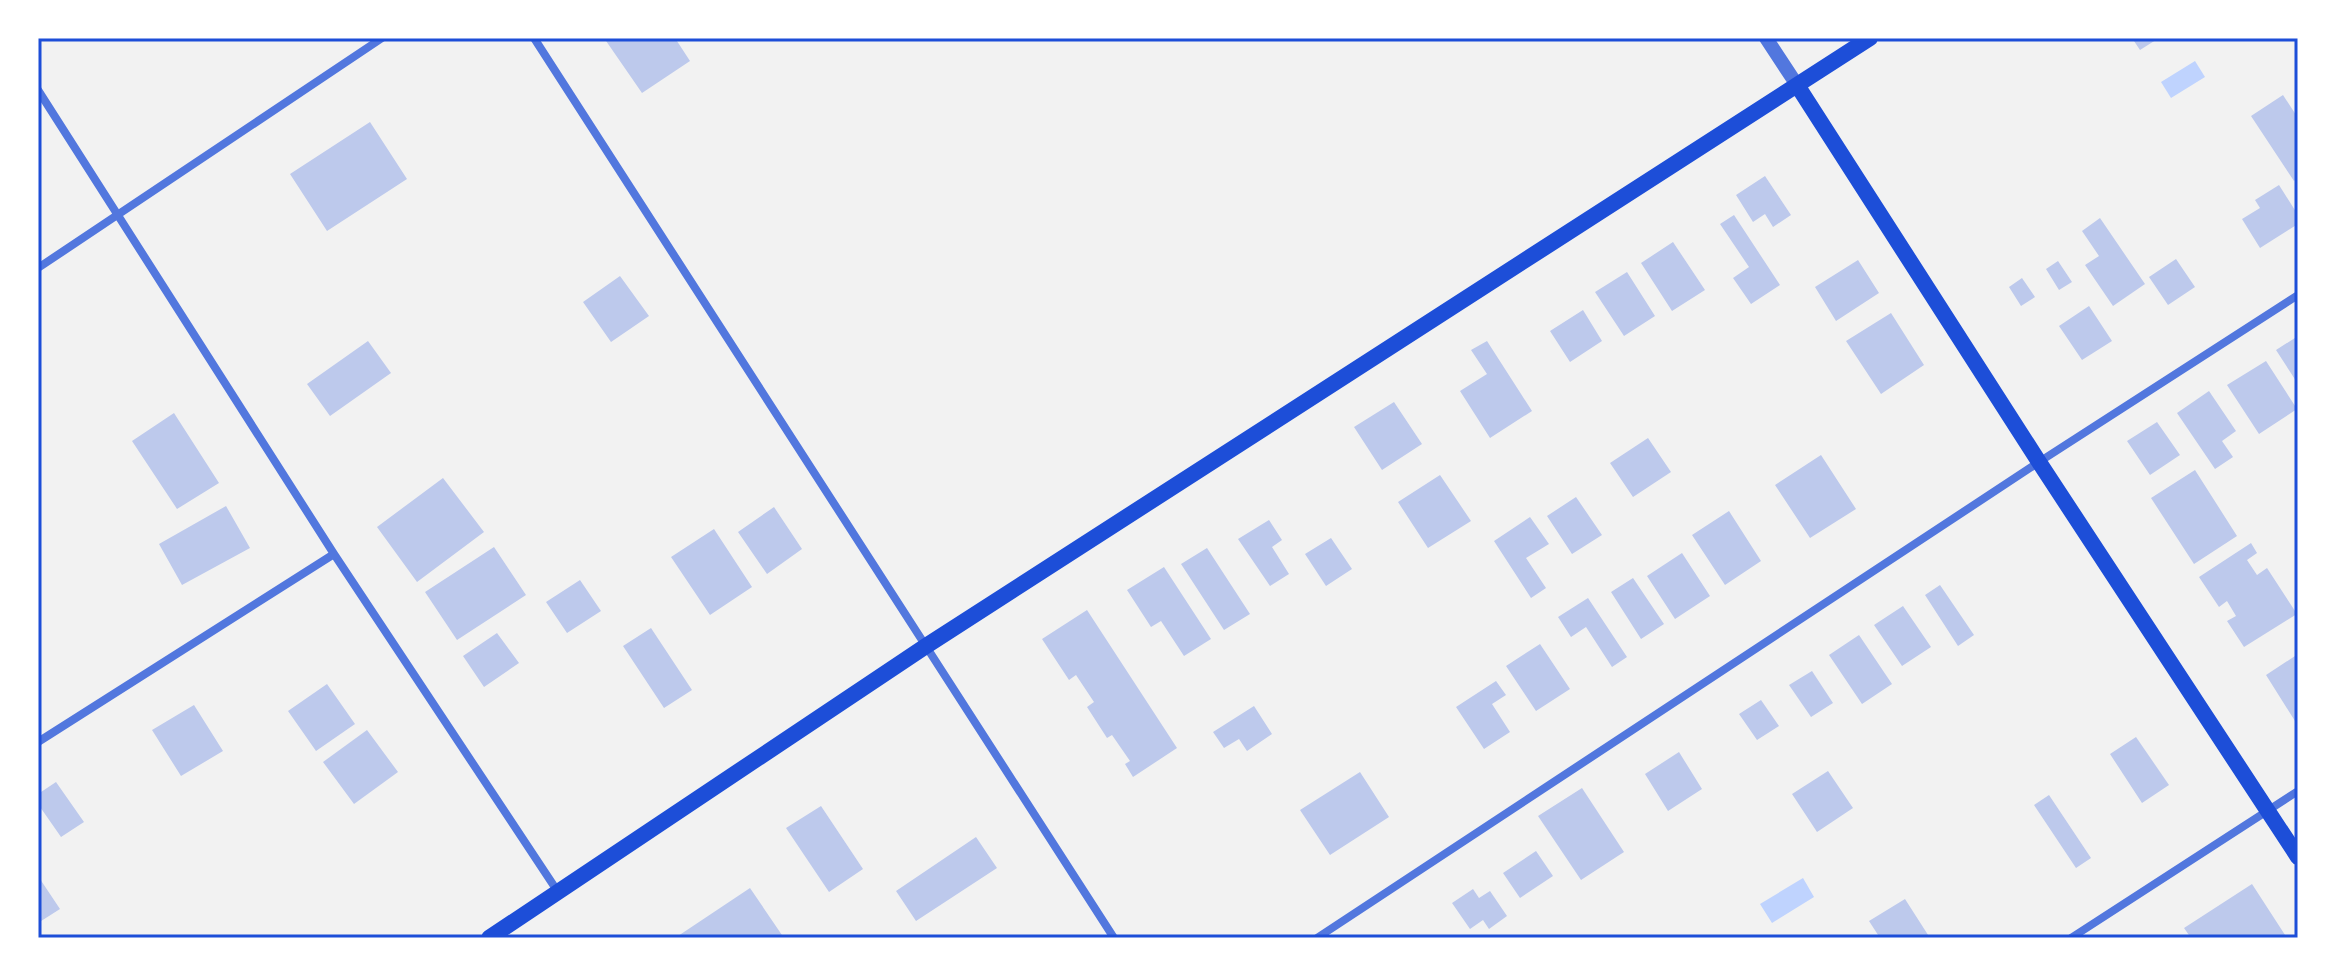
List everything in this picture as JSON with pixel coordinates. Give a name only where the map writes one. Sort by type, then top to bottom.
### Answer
[{"type":"main road","points":[[489,938],[926,646],[1870,38]]},
{"type":"main road","points":[[1797,85],[2298,857]]},
{"type":"street","points":[[38,268],[382,38]]},
{"type":"street","points":[[534,38],[1114,938]]},
{"type":"street","points":[[1766,38],[1797,85]]},
{"type":"street","points":[[38,90],[334,554],[558,892]]},
{"type":"street","points":[[1317,938],[2298,295]]},
{"type":"street","points":[[38,742],[334,554]]},
{"type":"street","points":[[2071,938],[2298,791]]},
{"type":"water","points":[[2195,61],[2205,77],[2171,98],[2161,82]]},
{"type":"water","points":[[1803,878],[1814,897],[1772,923],[1760,904]]},
{"type":"building","points":[[604,38],[675,38],[690,61],[642,93]]},
{"type":"building","points":[[2132,38],[2159,38],[2140,50]]},
{"type":"building","points":[[2283,95],[2298,118],[2298,177],[2294,181],[2251,116]]},
{"type":"building","points":[[370,122],[407,179],[327,231],[290,174]]},
{"type":"building","points":[[1765,176],[1791,215],[1773,227],[1765,214],[1753,222],[1736,195]]},
{"type":"building","points":[[2279,185],[2298,215],[2298,224],[2260,248],[2242,219],[2260,208],[2255,200]]},
{"type":"building","points":[[1734,215],[1780,285],[1751,304],[1733,278],[1749,267],[1720,224]]},
{"type":"building","points":[[2100,218],[2145,284],[2113,306],[2085,265],[2099,256],[2082,231]]},
{"type":"building","points":[[1673,242],[1705,290],[1672,311],[1641,263]]},
{"type":"building","points":[[2176,259],[2195,287],[2168,305],[2149,277]]},
{"type":"building","points":[[1858,260],[1879,293],[1836,321],[1815,287]]},
{"type":"building","points":[[2058,261],[2072,282],[2059,290],[2046,269]]},
{"type":"building","points":[[1627,272],[1655,316],[1624,336],[1595,292]]},
{"type":"building","points":[[620,276],[649,316],[611,342],[583,302]]},
{"type":"building","points":[[2022,278],[2035,297],[2021,306],[2009,287]]},
{"type":"building","points":[[2089,306],[2112,341],[2082,360],[2059,326]]},
{"type":"building","points":[[1583,310],[1602,341],[1570,362],[1550,331]]},
{"type":"building","points":[[1891,313],[1924,365],[1881,394],[1846,341]]},
{"type":"building","points":[[2298,336],[2298,384],[2276,350]]},
{"type":"building","points":[[368,341],[391,373],[330,416],[307,384]]},
{"type":"building","points":[[1487,341],[1532,411],[1490,438],[1460,391],[1487,374],[1471,350]]},
{"type":"building","points":[[2266,361],[2297,409],[2259,434],[2227,385]]},
{"type":"building","points":[[2209,391],[2236,431],[2222,441],[2233,457],[2215,469],[2177,413]]},
{"type":"building","points":[[1394,402],[1422,444],[1382,470],[1354,427]]},
{"type":"building","points":[[174,413],[219,483],[177,509],[132,441]]},
{"type":"building","points":[[2157,422],[2180,455],[2150,475],[2127,441]]},
{"type":"building","points":[[1648,438],[1671,472],[1633,497],[1610,463]]},
{"type":"building","points":[[1821,455],[1856,509],[1810,538],[1775,485]]},
{"type":"building","points":[[2195,470],[2237,536],[2194,564],[2151,498]]},
{"type":"building","points":[[1440,475],[1471,521],[1428,548],[1398,502]]},
{"type":"building","points":[[443,478],[484,532],[417,582],[377,527]]},
{"type":"building","points":[[1576,497],[1602,535],[1572,554],[1547,516]]},
{"type":"building","points":[[226,506],[250,548],[182,585],[159,544]]},
{"type":"building","points":[[774,507],[802,549],[767,574],[738,532]]},
{"type":"building","points":[[1729,511],[1761,561],[1725,585],[1692,535]]},
{"type":"building","points":[[1530,517],[1549,544],[1526,558],[1546,588],[1531,598],[1494,541]]},
{"type":"building","points":[[1269,520],[1282,540],[1272,547],[1289,574],[1270,586],[1238,539]]},
{"type":"building","points":[[714,529],[752,587],[710,615],[671,557]]},
{"type":"building","points":[[1331,538],[1352,569],[1326,586],[1305,554]]},
{"type":"building","points":[[2251,543],[2257,553],[2247,560],[2257,575],[2267,568],[2297,614],[2244,647],[2227,621],[2236,616],[2227,601],[2219,607],[2199,577]]},
{"type":"building","points":[[494,547],[526,595],[457,640],[425,592]]},
{"type":"building","points":[[1207,548],[1250,614],[1224,630],[1181,564]]},
{"type":"building","points":[[1682,553],[1710,596],[1675,619],[1647,576]]},
{"type":"building","points":[[1164,567],[1211,639],[1184,656],[1161,621],[1151,627],[1127,590]]},
{"type":"building","points":[[1633,578],[1664,624],[1641,639],[1611,592]]},
{"type":"building","points":[[580,580],[601,611],[567,633],[546,602]]},
{"type":"building","points":[[1940,585],[1974,635],[1958,646],[1925,595]]},
{"type":"building","points":[[1588,598],[1627,657],[1612,667],[1586,627],[1571,637],[1558,617]]},
{"type":"building","points":[[1903,606],[1931,647],[1902,666],[1874,625]]},
{"type":"building","points":[[1087,610],[1177,748],[1133,777],[1125,764],[1130,761],[1112,735],[1107,738],[1087,707],[1094,702],[1076,675],[1069,680],[1042,639]]},
{"type":"building","points":[[651,628],[692,690],[664,708],[623,646]]},
{"type":"building","points":[[497,633],[519,663],[484,687],[463,656]]},
{"type":"building","points":[[1859,635],[1892,684],[1862,704],[1829,655]]},
{"type":"building","points":[[1540,644],[1570,689],[1536,711],[1506,666]]},
{"type":"building","points":[[2298,654],[2298,719],[2295,721],[2266,675]]},
{"type":"building","points":[[1812,671],[1833,703],[1811,717],[1789,685]]},
{"type":"building","points":[[1496,681],[1506,695],[1492,704],[1510,732],[1484,749],[1456,707]]},
{"type":"building","points":[[327,684],[355,724],[316,751],[288,711]]},
{"type":"building","points":[[1761,700],[1779,726],[1757,740],[1739,714]]},
{"type":"building","points":[[194,705],[223,751],[181,776],[152,730]]},
{"type":"building","points":[[1254,706],[1272,734],[1247,751],[1239,739],[1224,748],[1213,732]]},
{"type":"building","points":[[367,730],[398,772],[354,804],[323,762]]},
{"type":"building","points":[[2136,737],[2169,785],[2142,803],[2110,754]]},
{"type":"building","points":[[1679,752],[1702,789],[1668,811],[1645,774]]},
{"type":"building","points":[[1828,771],[1853,808],[1817,832],[1792,794]]},
{"type":"building","points":[[1360,772],[1389,817],[1330,855],[1300,810]]},
{"type":"building","points":[[56,782],[84,822],[61,837],[38,804],[38,794]]},
{"type":"building","points":[[1582,788],[1624,852],[1581,880],[1538,816]]},
{"type":"building","points":[[2049,795],[2091,858],[2076,868],[2034,805]]},
{"type":"building","points":[[821,806],[863,869],[829,892],[786,828]]},
{"type":"building","points":[[976,837],[997,868],[916,921],[896,891]]},
{"type":"building","points":[[1536,851],[1553,876],[1520,898],[1503,873]]},
{"type":"building","points":[[38,876],[60,909],[38,923]]},
{"type":"building","points":[[2252,884],[2287,938],[2191,938],[2184,928]]},
{"type":"building","points":[[750,888],[784,938],[675,938]]},
{"type":"building","points":[[1473,889],[1479,898],[1490,891],[1507,916],[1489,929],[1483,920],[1470,929],[1452,903]]},
{"type":"building","points":[[1905,899],[1930,938],[1880,938],[1869,921]]}]
